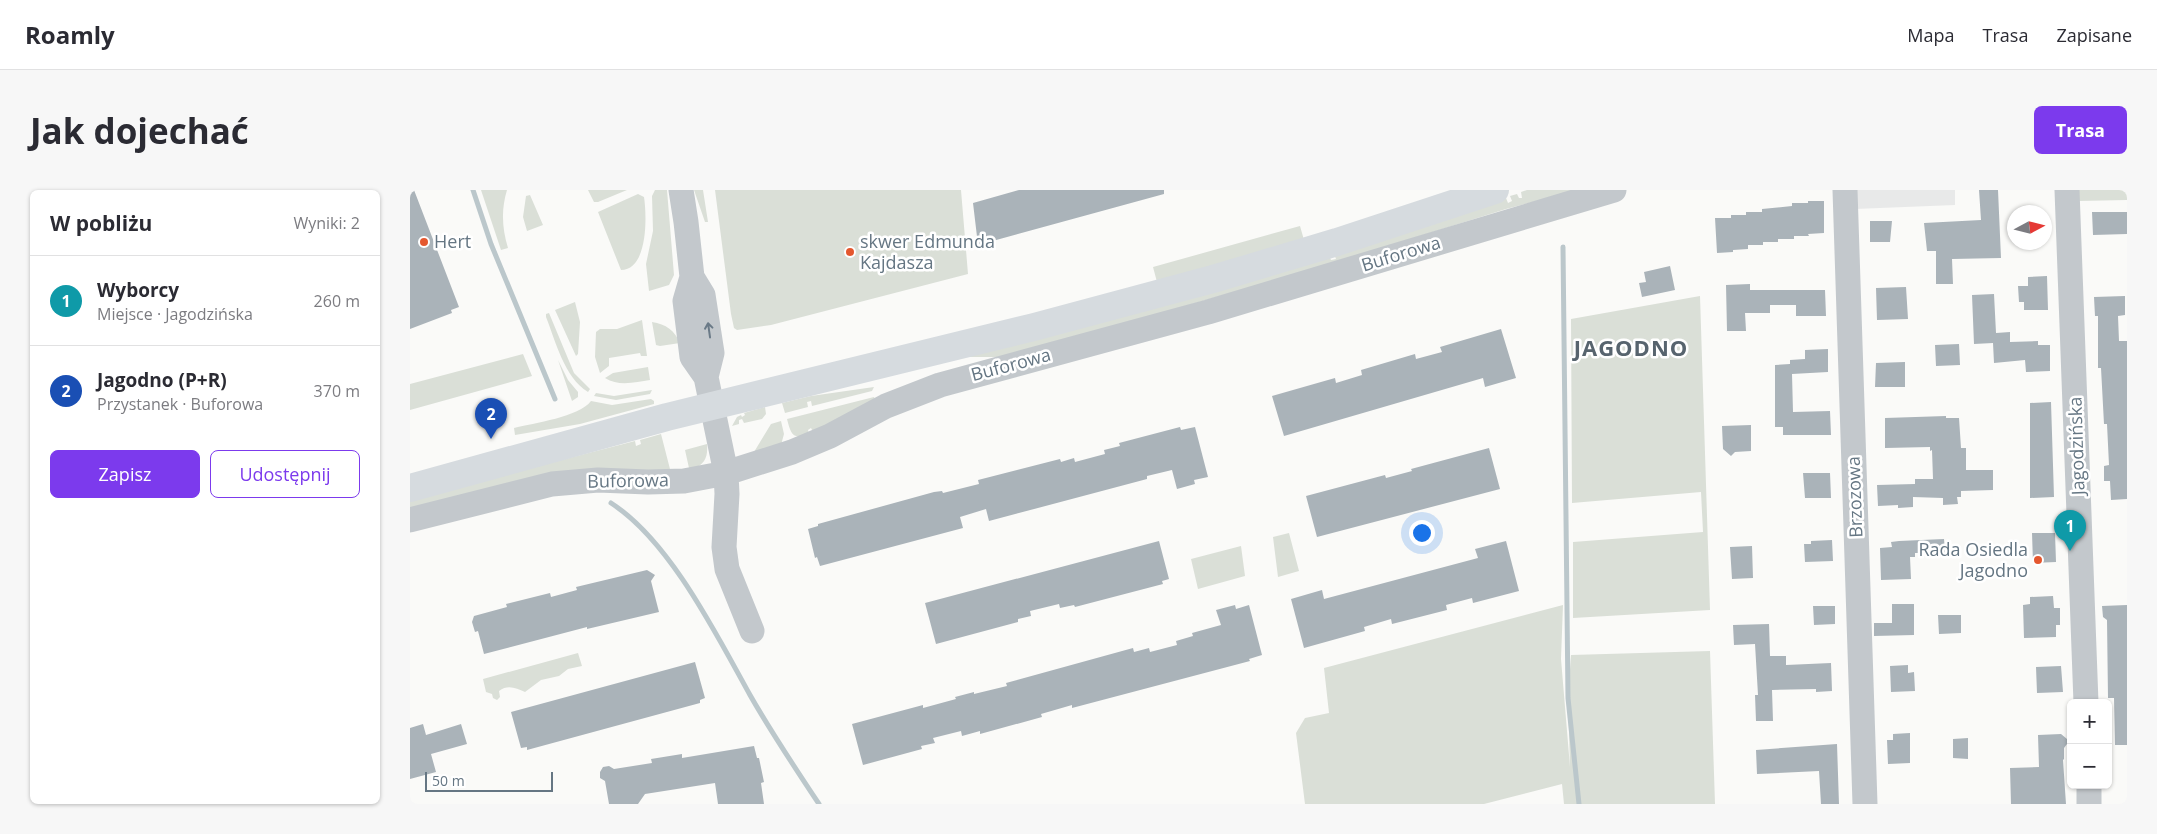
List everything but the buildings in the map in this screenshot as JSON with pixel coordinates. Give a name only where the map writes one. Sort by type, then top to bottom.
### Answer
[{"type":"main road","name":"Buforowa","points":[[410,488],[632,426],[1034,327],[1213,279],[1337,242],[1496,190]]},
{"type":"street","points":[[681,190],[692,276],[703,295],[712,353],[706,377],[726,472],[727,494],[724,547],[727,569],[752,631]]},
{"type":"street","name":"Buforowa","points":[[410,520],[552,484],[598,480],[684,481],[726,472],[800,448],[855,424],[886,406],[940,385],[1216,309],[1614,190]]},
{"type":"street","name":"Brzozowa","points":[[1845,190],[1865,804]]},
{"type":"street","name":"Jagodzińska","points":[[2067,190],[2086,699]]},
{"type":"street","points":[[2089,789],[2089,804]]},
{"type":"shaded area","points":[[481,190],[507,190],[503,219],[508,248],[501,250]]},
{"type":"shaded area","points":[[588,190],[627,190],[594,202]]},
{"type":"shaded area","points":[[655,190],[667,190],[674,275],[669,285],[649,291],[646,264],[653,231],[652,196]]},
{"type":"shaded area","points":[[694,190],[703,190],[708,222],[705,222]]},
{"type":"shaded area","name":"skwer Edmunda Kajdasza","points":[[715,190],[961,190],[968,274],[771,325],[737,330],[734,328],[731,314]]},
{"type":"shaded area","points":[[1527,190],[1577,190],[1506,209],[1334,263],[1008,357],[957,357],[1329,255],[1331,260],[1336,259],[1334,254],[1506,198],[1508,203],[1512,201],[1510,196],[1517,194],[1519,198],[1522,198],[1521,192]]},
{"type":"shaded area","points":[[1855,190],[1955,190],[1955,205],[1855,209]]},
{"type":"shaded area","points":[[2078,190],[2127,190],[2127,200],[2078,201]]},
{"type":"shaded area","points":[[638,194],[644,197],[644,241],[636,261],[630,268],[621,270],[598,212]]},
{"type":"shaded area","points":[[530,195],[543,225],[527,231],[523,217],[526,196]]},
{"type":"shaded area","points":[[1300,226],[1304,240],[1157,282],[1153,267]]},
{"type":"shaded area","points":[[1700,296],[1710,610],[1573,618],[1573,542],[1703,532],[1701,492],[1572,503],[1571,319]]},
{"type":"shaded area","points":[[575,302],[580,322],[578,354],[576,356],[555,310]]},
{"type":"shaded area","points":[[549,313],[574,373],[590,389],[588,392],[573,377],[562,358],[546,317],[546,314]]},
{"type":"shaded area","points":[[642,320],[647,356],[641,356],[640,353],[609,358],[609,366],[600,373],[595,357],[596,332],[600,329],[617,329]]},
{"type":"shaded area","points":[[652,322],[662,324],[669,329],[680,343],[656,345]]},
{"type":"shaded area","points":[[523,354],[532,376],[410,410],[410,384]]},
{"type":"shaded area","points":[[558,360],[568,380],[578,392],[578,397],[572,401]]},
{"type":"shaded area","points":[[648,367],[650,380],[622,383],[605,378],[613,373]]},
{"type":"shaded area","points":[[874,387],[872,391],[812,406],[811,401],[807,402],[808,407],[785,413],[782,403],[811,396]]},
{"type":"shaded area","points":[[652,390],[650,394],[616,400],[594,396],[596,393],[614,396]]},
{"type":"shaded area","points":[[874,397],[876,402],[813,432],[811,428],[808,430],[809,434],[796,436],[791,432],[787,419]]},
{"type":"shaded area","points":[[651,399],[654,401],[654,404],[580,424],[515,435],[514,428],[567,415],[585,407],[591,401],[612,405]]},
{"type":"shaded area","points":[[765,407],[766,414],[762,419],[744,423],[742,419],[739,420],[739,424],[732,426],[737,417],[741,415],[742,417],[745,415],[744,413]]},
{"type":"shaded area","points":[[781,421],[784,434],[781,445],[754,452],[771,424]]},
{"type":"shaded area","points":[[661,434],[671,473],[410,512],[410,499],[635,441],[636,446],[641,444],[640,440]]},
{"type":"shaded area","points":[[707,444],[707,453],[703,462],[693,470],[689,468],[685,450]]},
{"type":"shaded area","points":[[1289,533],[1299,571],[1278,577],[1273,537]]},
{"type":"shaded area","points":[[1241,546],[1245,576],[1198,589],[1191,559]]},
{"type":"shaded area","points":[[1563,605],[1561,659],[1570,767],[1568,698],[1571,655],[1710,651],[1715,804],[1564,804],[1562,784],[1484,804],[1305,804],[1296,733],[1305,718],[1329,713],[1324,668]]},
{"type":"shaded area","points":[[578,653],[582,666],[568,669],[559,676],[541,680],[525,692],[509,687],[502,689],[499,691],[500,697],[497,700],[493,698],[492,694],[486,692],[483,679]]},
{"type":"waterway","points":[[473,190],[491,244],[555,399]]},
{"type":"waterway","points":[[1563,247],[1568,698],[1579,804]]},
{"type":"waterway","points":[[611,503],[633,520],[653,540],[690,590],[766,723],[819,804]]},
{"type":"place","name":"Hert","points":[[424,242]]},
{"type":"place","name":"skwer Edmunda Kajdasza","points":[[850,252]]},
{"type":"place","name":"Jagodno (P+R)","points":[[491,439]]},
{"type":"place","name":"Wyborcy","points":[[2070,551]]},
{"type":"place","name":"Rada Osiedla Jagodno","points":[[2038,560]]},
{"type":"district","name":"JAGODNO","points":[[1631,348]]}]
